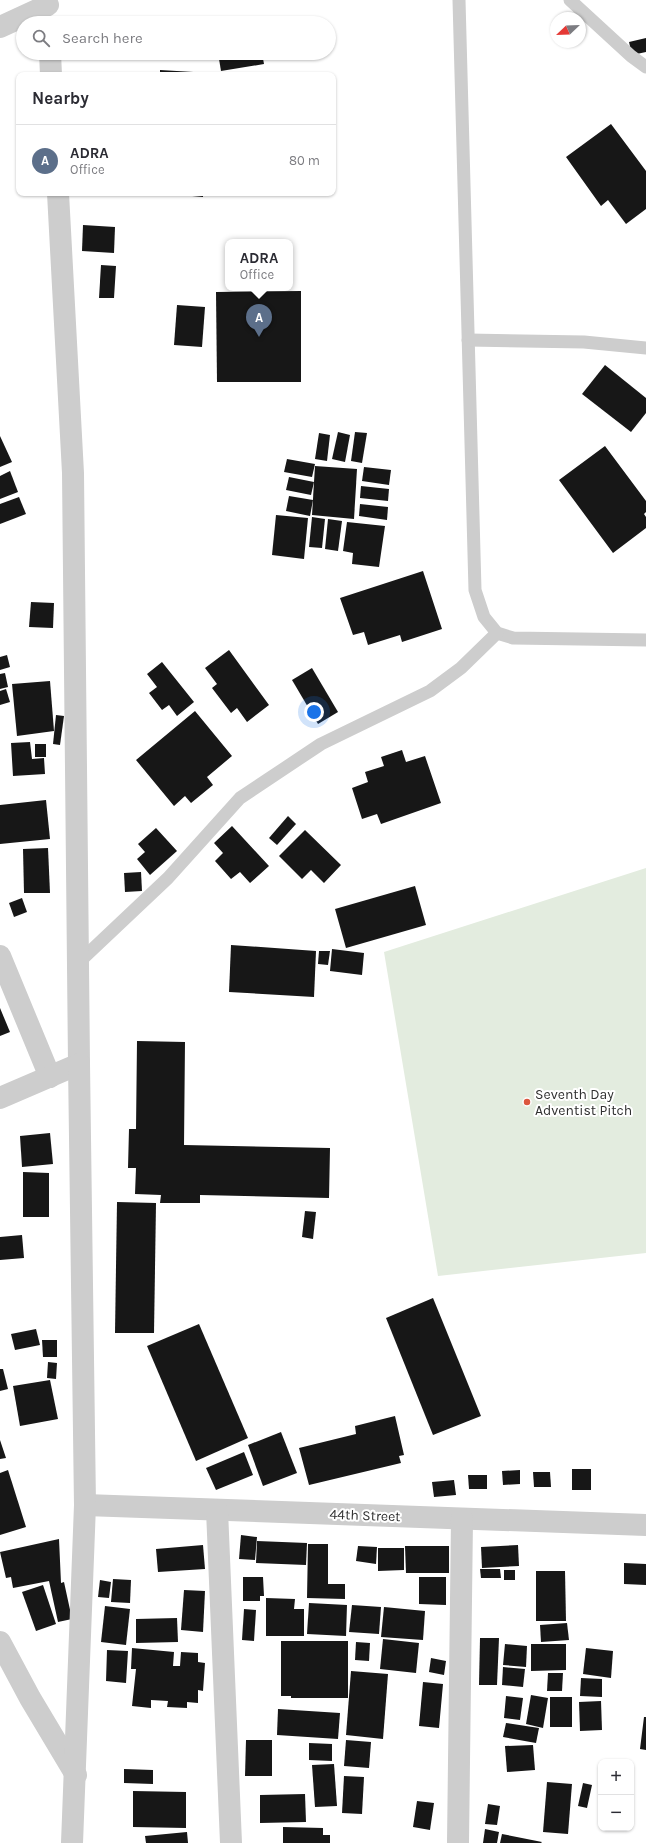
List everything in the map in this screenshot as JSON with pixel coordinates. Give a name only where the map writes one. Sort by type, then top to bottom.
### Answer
[{"type":"street","points":[[31,16],[48,10]]},
{"type":"street","points":[[0,27],[16,21]]},
{"type":"street","points":[[50,60],[51,72]]},
{"type":"street","points":[[58,196],[73,473],[85,1505],[76,1775],[72,1843]]},
{"type":"street","points":[[0,956],[50,1077]]},
{"type":"street","points":[[0,1098],[79,1064]]},
{"type":"street","name":"44th Street","points":[[85,1505],[646,1525]]},
{"type":"street","points":[[218,1510],[231,1843]]},
{"type":"street","points":[[458,1843],[462,1519]]},
{"type":"street","points":[[0,1642],[30,1698],[76,1775]]},
{"type":"lane","points":[[459,0],[475,590],[484,617],[497,633],[513,638],[646,640]]},
{"type":"lane","points":[[570,0],[631,56],[646,67]]},
{"type":"lane","points":[[468,340],[584,342],[646,348]]},
{"type":"lane","points":[[78,963],[168,878],[240,798],[321,744],[430,691],[461,668],[497,633]]},
{"type":"shaded area","name":"Seventh Day Adventist Pitch","points":[[646,868],[646,1253],[438,1276],[384,952]]},
{"type":"building","points":[[646,38],[646,52],[632,55],[629,42]]},
{"type":"building","points":[[219,60],[263,60],[264,64],[221,71]]},
{"type":"building","points":[[160,70],[193,72],[160,72]]},
{"type":"building","points":[[611,124],[646,171],[646,209],[626,224],[608,200],[601,206],[566,157]]},
{"type":"building","points":[[83,225],[115,227],[114,253],[82,251]]},
{"type":"building","points":[[101,265],[116,266],[114,298],[99,298]]},
{"type":"building","points":[[301,291],[301,382],[217,382],[216,292]]},
{"type":"building","points":[[177,305],[205,307],[202,347],[174,345]]},
{"type":"building","points":[[605,365],[646,398],[646,413],[631,432],[582,394]]},
{"type":"building","points":[[338,432],[350,435],[345,462],[332,459]]},
{"type":"building","points":[[355,432],[367,433],[362,463],[351,461]]},
{"type":"building","points":[[319,433],[330,435],[327,461],[315,459]]},
{"type":"building","points":[[0,436],[12,462],[0,467]]},
{"type":"building","points":[[605,446],[646,501],[646,512],[644,514],[646,517],[646,528],[613,553],[559,480]]},
{"type":"building","points":[[287,459],[315,464],[312,477],[284,472]]},
{"type":"building","points":[[315,466],[357,469],[354,519],[312,515]]},
{"type":"building","points":[[364,467],[391,470],[389,485],[362,481]]},
{"type":"building","points":[[10,471],[18,492],[0,499],[0,476]]},
{"type":"building","points":[[289,477],[314,482],[311,495],[286,490]]},
{"type":"building","points":[[361,486],[389,489],[388,501],[360,498]]},
{"type":"building","points":[[289,496],[313,500],[310,516],[286,511]]},
{"type":"building","points":[[19,497],[26,514],[0,524],[0,504]]},
{"type":"building","points":[[360,504],[388,507],[387,520],[359,516]]},
{"type":"building","points":[[276,515],[308,518],[304,559],[272,555]]},
{"type":"building","points":[[312,517],[325,519],[322,548],[309,547]]},
{"type":"building","points":[[328,519],[342,521],[338,551],[325,549]]},
{"type":"building","points":[[347,522],[385,526],[379,567],[352,564],[353,553],[343,551]]},
{"type":"building","points":[[423,571],[442,629],[402,642],[400,635],[368,645],[364,632],[353,635],[340,598]]},
{"type":"building","points":[[31,602],[54,603],[53,628],[29,627]]},
{"type":"building","points":[[229,650],[269,705],[247,722],[237,708],[231,713],[212,688],[217,684],[205,668]]},
{"type":"building","points":[[7,655],[10,667],[0,670],[0,657]]},
{"type":"building","points":[[162,662],[194,702],[177,716],[169,705],[162,710],[149,693],[157,687],[147,674]]},
{"type":"building","points":[[312,668],[338,712],[318,724],[292,680]]},
{"type":"building","points":[[5,673],[8,687],[0,689],[0,674]]},
{"type":"building","points":[[50,681],[54,731],[17,736],[12,684]]},
{"type":"building","points":[[6,689],[10,702],[0,705],[0,691]]},
{"type":"building","points":[[195,711],[232,756],[207,777],[213,785],[191,803],[185,796],[174,806],[136,760]]},
{"type":"building","points":[[56,715],[64,716],[60,745],[53,744]]},
{"type":"building","points":[[30,742],[32,759],[44,758],[45,774],[13,776],[11,743]]},
{"type":"building","points":[[35,744],[46,744],[46,757],[35,757]]},
{"type":"building","points":[[402,750],[406,762],[425,756],[441,803],[381,824],[377,814],[362,819],[352,788],[368,782],[365,772],[384,766],[381,757]]},
{"type":"building","points":[[46,800],[50,839],[0,844],[0,805]]},
{"type":"building","points":[[288,816],[296,824],[277,845],[269,838]]},
{"type":"building","points":[[232,826],[269,866],[250,883],[240,872],[231,879],[215,861],[223,853],[214,843]]},
{"type":"building","points":[[156,828],[177,851],[150,875],[137,859],[145,852],[138,844]]},
{"type":"building","points":[[305,830],[341,865],[324,883],[311,870],[302,879],[279,856]]},
{"type":"building","points":[[48,848],[50,893],[24,893],[23,849]]},
{"type":"building","points":[[141,872],[142,891],[125,892],[124,873]]},
{"type":"building","points":[[415,886],[426,925],[346,948],[335,909]]},
{"type":"building","points":[[22,898],[27,912],[14,917],[9,903]]},
{"type":"building","points":[[231,945],[316,951],[314,997],[229,992]]},
{"type":"building","points":[[332,949],[364,953],[362,975],[330,971]]},
{"type":"building","points":[[319,951],[330,951],[328,965],[318,964]]},
{"type":"building","points":[[0,1008],[10,1032],[0,1036]]},
{"type":"building","points":[[137,1041],[185,1042],[184,1145],[330,1148],[329,1198],[200,1195],[200,1203],[160,1203],[161,1195],[135,1194],[136,1168],[128,1168],[129,1129],[136,1129]]},
{"type":"building","points":[[50,1133],[53,1164],[22,1167],[20,1136]]},
{"type":"building","points":[[23,1172],[49,1173],[49,1217],[23,1217]]},
{"type":"building","points":[[117,1202],[156,1203],[154,1333],[115,1333]]},
{"type":"building","points":[[305,1211],[316,1212],[313,1239],[302,1237]]},
{"type":"building","points":[[22,1235],[24,1258],[0,1260],[0,1237]]},
{"type":"building","points":[[433,1298],[481,1416],[433,1435],[386,1318]]},
{"type":"building","points":[[199,1324],[248,1438],[196,1461],[147,1346]]},
{"type":"building","points":[[36,1329],[40,1345],[15,1350],[11,1334]]},
{"type":"building","points":[[42,1340],[57,1340],[57,1357],[43,1357]]},
{"type":"building","points":[[48,1362],[57,1363],[56,1379],[47,1378]]},
{"type":"building","points":[[0,1369],[3,1369],[8,1389],[0,1391]]},
{"type":"building","points":[[50,1380],[58,1419],[20,1426],[13,1386]]},
{"type":"building","points":[[395,1416],[404,1455],[399,1456],[401,1463],[309,1485],[299,1448],[356,1434],[355,1426]]},
{"type":"building","points":[[281,1432],[297,1473],[263,1486],[248,1445]]},
{"type":"building","points":[[0,1440],[6,1458],[0,1459]]},
{"type":"building","points":[[244,1452],[253,1475],[216,1490],[206,1468]]},
{"type":"building","points":[[572,1469],[591,1469],[591,1490],[572,1490]]},
{"type":"building","points":[[8,1470],[26,1527],[0,1535],[0,1473]]},
{"type":"building","points":[[520,1470],[520,1484],[503,1485],[502,1471]]},
{"type":"building","points":[[533,1472],[550,1472],[551,1487],[534,1487]]},
{"type":"building","points":[[468,1475],[487,1475],[487,1489],[469,1489]]},
{"type":"building","points":[[454,1480],[456,1495],[434,1497],[432,1482]]},
{"type":"building","points":[[241,1535],[257,1537],[255,1560],[239,1559]]},
{"type":"building","points":[[59,1539],[61,1583],[64,1582],[72,1619],[58,1622],[49,1581],[13,1588],[11,1577],[6,1578],[0,1552]]},
{"type":"building","points":[[257,1541],[307,1543],[306,1565],[256,1563]]},
{"type":"building","points":[[308,1544],[328,1544],[328,1584],[345,1584],[345,1599],[307,1598]]},
{"type":"building","points":[[203,1545],[205,1569],[158,1572],[156,1549]]},
{"type":"building","points":[[518,1545],[519,1566],[482,1568],[481,1547]]},
{"type":"building","points":[[358,1546],[377,1547],[376,1564],[356,1561]]},
{"type":"building","points":[[405,1546],[449,1546],[449,1573],[406,1573]]},
{"type":"building","points":[[378,1548],[404,1548],[404,1570],[378,1571]]},
{"type":"building","points":[[624,1563],[646,1564],[646,1585],[624,1584]]},
{"type":"building","points":[[480,1569],[500,1569],[501,1578],[481,1578]]},
{"type":"building","points":[[504,1570],[515,1570],[515,1580],[504,1580]]},
{"type":"building","points":[[536,1571],[565,1571],[566,1621],[536,1621]]},
{"type":"building","points":[[243,1577],[263,1577],[264,1596],[260,1596],[260,1601],[243,1601]]},
{"type":"building","points":[[419,1577],[446,1577],[446,1605],[419,1604]]},
{"type":"building","points":[[113,1579],[131,1580],[130,1603],[111,1602]]},
{"type":"building","points":[[100,1580],[111,1582],[109,1598],[98,1597]]},
{"type":"building","points":[[43,1585],[56,1624],[36,1631],[22,1592]]},
{"type":"building","points":[[184,1590],[205,1591],[203,1632],[181,1630]]},
{"type":"building","points":[[266,1598],[295,1599],[294,1609],[304,1609],[304,1636],[266,1636]]},
{"type":"building","points":[[309,1603],[347,1605],[346,1636],[307,1634]]},
{"type":"building","points":[[352,1605],[381,1607],[379,1634],[349,1632]]},
{"type":"building","points":[[105,1606],[130,1609],[126,1645],[101,1642]]},
{"type":"building","points":[[384,1607],[425,1611],[423,1640],[381,1637]]},
{"type":"building","points":[[244,1609],[256,1610],[254,1641],[242,1640]]},
{"type":"building","points":[[177,1618],[178,1642],[136,1643],[136,1619]]},
{"type":"building","points":[[567,1623],[569,1640],[541,1642],[540,1625]]},
{"type":"building","points":[[480,1638],[499,1638],[497,1685],[479,1685]]},
{"type":"building","points":[[383,1639],[419,1643],[416,1673],[380,1669]]},
{"type":"building","points":[[281,1641],[348,1641],[348,1698],[291,1698],[291,1696],[281,1696]]},
{"type":"building","points":[[356,1642],[370,1643],[369,1661],[355,1660]]},
{"type":"building","points":[[505,1644],[527,1646],[526,1667],[503,1665]]},
{"type":"building","points":[[531,1644],[566,1644],[566,1670],[531,1671]]},
{"type":"building","points":[[132,1648],[174,1652],[173,1666],[180,1666],[181,1652],[198,1653],[198,1662],[205,1663],[203,1691],[198,1690],[198,1703],[187,1702],[187,1708],[167,1707],[168,1701],[151,1700],[151,1708],[132,1706],[136,1669],[131,1669]]},
{"type":"building","points":[[586,1648],[613,1651],[611,1678],[583,1674]]},
{"type":"building","points":[[107,1650],[128,1651],[126,1683],[106,1681]]},
{"type":"building","points":[[431,1658],[446,1661],[444,1675],[429,1672]]},
{"type":"building","points":[[503,1667],[525,1669],[523,1687],[502,1685]]},
{"type":"building","points":[[351,1671],[388,1674],[383,1739],[346,1735]]},
{"type":"building","points":[[548,1673],[563,1673],[562,1691],[547,1691]]},
{"type":"building","points":[[581,1678],[602,1679],[602,1697],[580,1696]]},
{"type":"building","points":[[423,1682],[443,1684],[439,1728],[419,1726]]},
{"type":"building","points":[[531,1695],[548,1698],[543,1728],[526,1724]]},
{"type":"building","points":[[506,1696],[523,1698],[520,1720],[504,1718]]},
{"type":"building","points":[[550,1697],[572,1697],[572,1727],[550,1727]]},
{"type":"building","points":[[601,1701],[602,1730],[580,1731],[579,1702]]},
{"type":"building","points":[[278,1709],[340,1713],[338,1739],[277,1735]]},
{"type":"building","points":[[644,1717],[646,1717],[646,1750],[640,1749]]},
{"type":"building","points":[[506,1723],[539,1728],[536,1743],[503,1737]]},
{"type":"building","points":[[246,1740],[272,1740],[272,1776],[245,1776]]},
{"type":"building","points":[[346,1740],[371,1742],[369,1768],[344,1766]]},
{"type":"building","points":[[309,1743],[332,1744],[332,1761],[309,1760]]},
{"type":"building","points":[[533,1745],[535,1770],[507,1772],[505,1746]]},
{"type":"building","points":[[334,1764],[337,1806],[315,1807],[312,1765]]},
{"type":"building","points":[[124,1769],[153,1770],[153,1784],[124,1783]]},
{"type":"building","points":[[344,1776],[364,1777],[362,1814],[342,1813]]},
{"type":"building","points":[[547,1782],[572,1784],[568,1834],[543,1832]]},
{"type":"building","points":[[583,1783],[592,1785],[587,1808],[578,1806]]},
{"type":"building","points":[[133,1791],[186,1792],[186,1828],[133,1827]]},
{"type":"building","points":[[305,1794],[306,1822],[260,1823],[260,1795]]},
{"type":"building","points":[[417,1801],[434,1803],[430,1830],[413,1827]]},
{"type":"building","points":[[488,1804],[500,1806],[497,1825],[485,1824]]},
{"type":"building","points":[[283,1827],[323,1828],[323,1835],[330,1835],[330,1843],[283,1843]]},
{"type":"building","points":[[485,1829],[499,1832],[497,1843],[483,1843]]},
{"type":"building","points":[[187,1832],[188,1843],[146,1843],[145,1836]]},
{"type":"building","points":[[502,1834],[542,1842],[500,1843]]},
{"type":"place","name":"ADRA","points":[[259,337]]},
{"type":"place","name":"Seventh Day Adventist Pitch","points":[[527,1102]]}]
